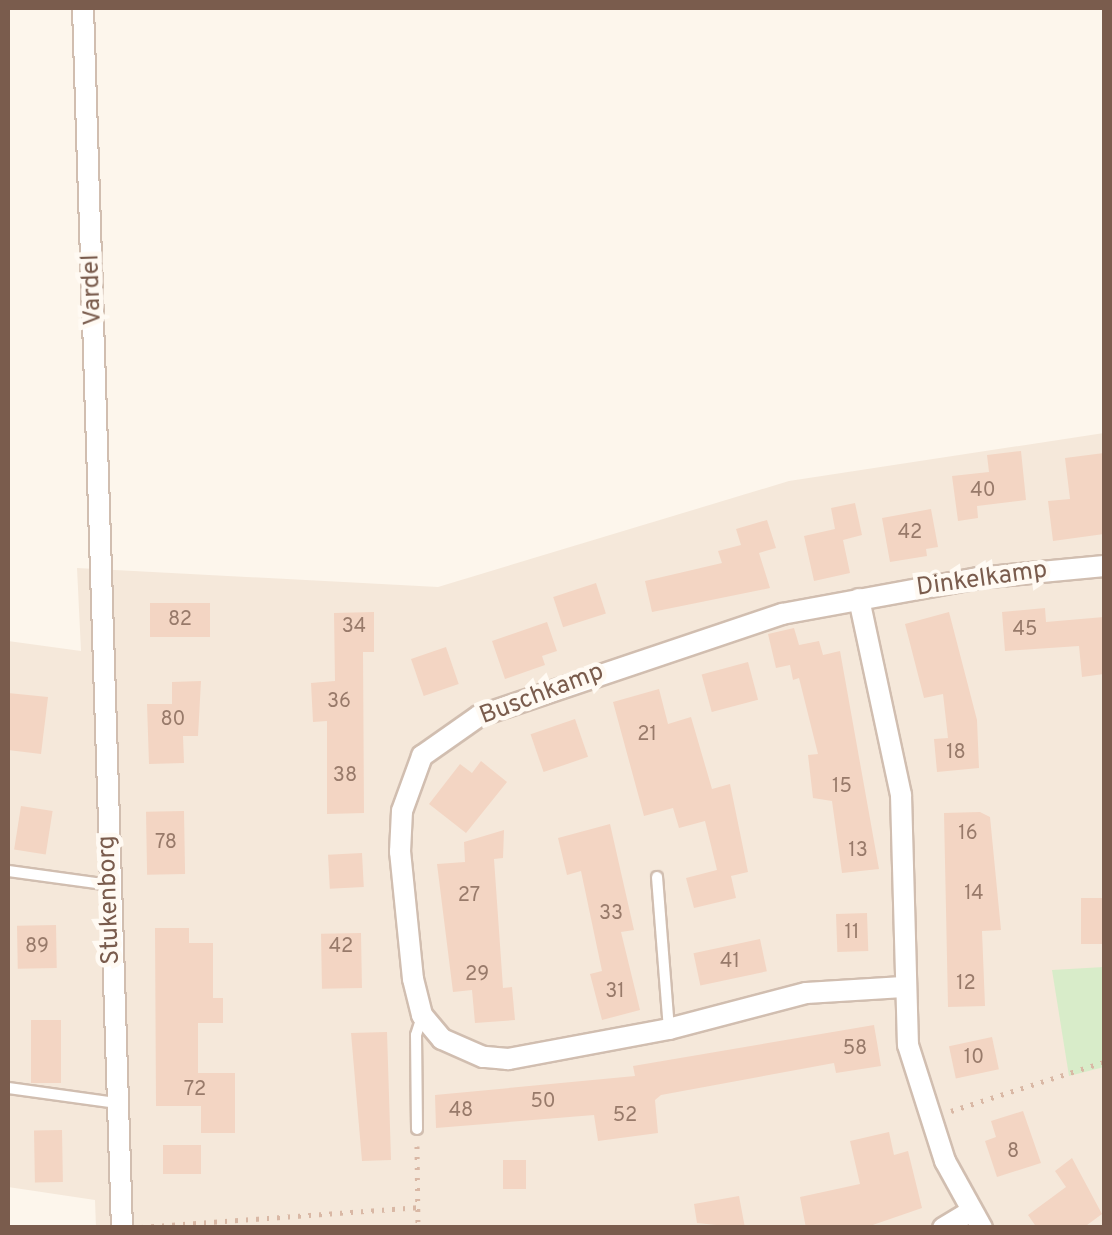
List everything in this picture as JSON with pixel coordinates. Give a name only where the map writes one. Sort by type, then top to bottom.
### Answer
[{"type":"street","name":"Vardel","points":[[83,8],[102,572]]},
{"type":"street","name":"Dinkelkamp","points":[[859,599],[978,578],[1104,566]]},
{"type":"street","name":"Stukenborg","points":[[102,572],[122,1228]]},
{"type":"street","points":[[859,599],[901,794],[903,987],[908,1044],[930,1118],[976,1220],[943,1228]]},
{"type":"street","name":"Buschkamp","points":[[422,1015],[400,852],[402,811],[422,756],[479,716],[782,614],[859,599]]},
{"type":"street","points":[[422,1015],[442,1039],[483,1057],[508,1059],[669,1029],[806,994],[903,987]]},
{"type":"lane","points":[[8,871],[110,885]]},
{"type":"lane","points":[[657,877],[669,1029]]},
{"type":"lane","points":[[416,1129],[416,1035],[422,1015]]},
{"type":"lane","points":[[8,1088],[116,1103]]},
{"type":"path","points":[[930,1118],[1104,1062]]},
{"type":"path","points":[[416,1129],[418,1228]]},
{"type":"path","points":[[137,1228],[417,1208]]},
{"type":"shaded area","points":[[1104,433],[1104,1227],[96,1228],[95,1200],[8,1187],[8,641],[81,651],[77,568],[438,587],[789,481]]},
{"type":"green space","points":[[1104,967],[1104,1067],[1069,1076],[1052,970]]},
{"type":"building","points":[[1021,451],[1026,500],[977,506],[978,518],[958,521],[952,476],[989,472],[987,455]]},
{"type":"building","points":[[1104,453],[1104,534],[1053,541],[1048,501],[1070,499],[1065,458]]},
{"type":"building","points":[[855,503],[862,535],[843,540],[850,573],[814,581],[804,536],[835,529],[831,508]]},
{"type":"building","points":[[931,509],[938,547],[926,549],[927,556],[890,562],[882,518]]},
{"type":"building","points":[[767,520],[776,548],[759,553],[770,588],[652,612],[645,581],[722,563],[718,551],[741,545],[736,529]]},
{"type":"building","points":[[596,583],[606,613],[563,627],[553,597]]},
{"type":"building","points":[[150,603],[210,603],[210,637],[150,637]]},
{"type":"building","points":[[1045,608],[1046,622],[1104,617],[1104,674],[1082,677],[1079,646],[1005,651],[1002,612]]},
{"type":"building","points":[[374,612],[374,652],[363,652],[364,813],[327,814],[327,721],[313,722],[311,683],[335,681],[334,613]]},
{"type":"building","points":[[949,612],[977,720],[979,768],[937,772],[934,739],[948,738],[943,694],[924,698],[905,624]]},
{"type":"building","points":[[547,622],[557,651],[542,656],[545,665],[505,679],[492,641]]},
{"type":"building","points":[[794,628],[799,645],[819,641],[823,655],[840,651],[879,869],[842,873],[832,801],[813,798],[808,755],[818,754],[799,678],[793,680],[790,665],[776,668],[768,634]]},
{"type":"building","points":[[446,647],[459,684],[424,696],[411,659]]},
{"type":"building","points":[[748,662],[758,700],[712,712],[702,674]]},
{"type":"building","points":[[201,681],[198,736],[183,736],[184,763],[149,764],[147,704],[172,704],[172,682]]},
{"type":"building","points":[[659,689],[668,724],[691,717],[712,789],[730,784],[748,872],[731,876],[736,898],[694,908],[686,878],[717,870],[705,821],[679,828],[673,808],[644,816],[613,702]]},
{"type":"building","points":[[8,693],[48,697],[41,754],[8,750]]},
{"type":"building","points":[[575,719],[588,757],[544,772],[531,734]]},
{"type":"building","points":[[481,761],[507,782],[466,833],[429,804],[460,764],[472,773]]},
{"type":"building","points":[[21,806],[53,811],[46,854],[14,849]]},
{"type":"building","points":[[184,811],[185,874],[147,875],[146,812]]},
{"type":"building","points":[[980,812],[990,817],[1001,930],[982,931],[985,1006],[948,1007],[944,813]]},
{"type":"building","points":[[610,824],[634,930],[621,932],[640,1010],[602,1020],[590,974],[602,971],[581,871],[567,875],[558,838]]},
{"type":"building","points":[[504,830],[503,858],[494,859],[503,988],[512,987],[515,1020],[475,1023],[472,990],[453,992],[437,864],[465,862],[464,842]]},
{"type":"building","points":[[362,853],[364,887],[330,889],[328,855]]},
{"type":"building","points":[[1081,898],[1104,898],[1104,944],[1081,944]]},
{"type":"building","points":[[867,913],[868,951],[837,952],[836,914]]},
{"type":"building","points":[[56,925],[57,968],[18,969],[17,926]]},
{"type":"building","points":[[155,928],[189,928],[189,943],[213,943],[213,998],[223,998],[223,1023],[198,1023],[198,1073],[235,1073],[235,1133],[201,1133],[201,1106],[156,1106]]},
{"type":"building","points":[[361,933],[362,988],[322,989],[321,934]]},
{"type":"building","points":[[760,939],[767,971],[700,985],[693,953]]},
{"type":"building","points":[[31,1020],[61,1020],[61,1083],[31,1083]]},
{"type":"building","points":[[874,1025],[881,1066],[836,1073],[834,1063],[661,1095],[655,1100],[658,1133],[598,1141],[594,1115],[436,1128],[435,1095],[635,1076],[633,1066]]},
{"type":"building","points":[[387,1032],[391,1160],[362,1161],[351,1033]]},
{"type":"building","points":[[992,1037],[999,1069],[956,1078],[949,1046]]},
{"type":"building","points":[[1023,1111],[1041,1163],[997,1177],[985,1141],[996,1137],[991,1121]]},
{"type":"building","points":[[34,1130],[62,1130],[63,1182],[35,1182]]},
{"type":"building","points":[[889,1132],[894,1155],[908,1151],[922,1208],[864,1228],[806,1228],[800,1197],[860,1184],[850,1141]]},
{"type":"building","points":[[163,1145],[201,1145],[201,1174],[163,1174]]},
{"type":"building","points":[[1072,1158],[1102,1214],[1083,1228],[1037,1228],[1028,1215],[1066,1187],[1055,1171]]},
{"type":"building","points":[[503,1160],[526,1160],[526,1189],[503,1189]]},
{"type":"building","points":[[739,1196],[745,1228],[697,1223],[694,1204]]}]
